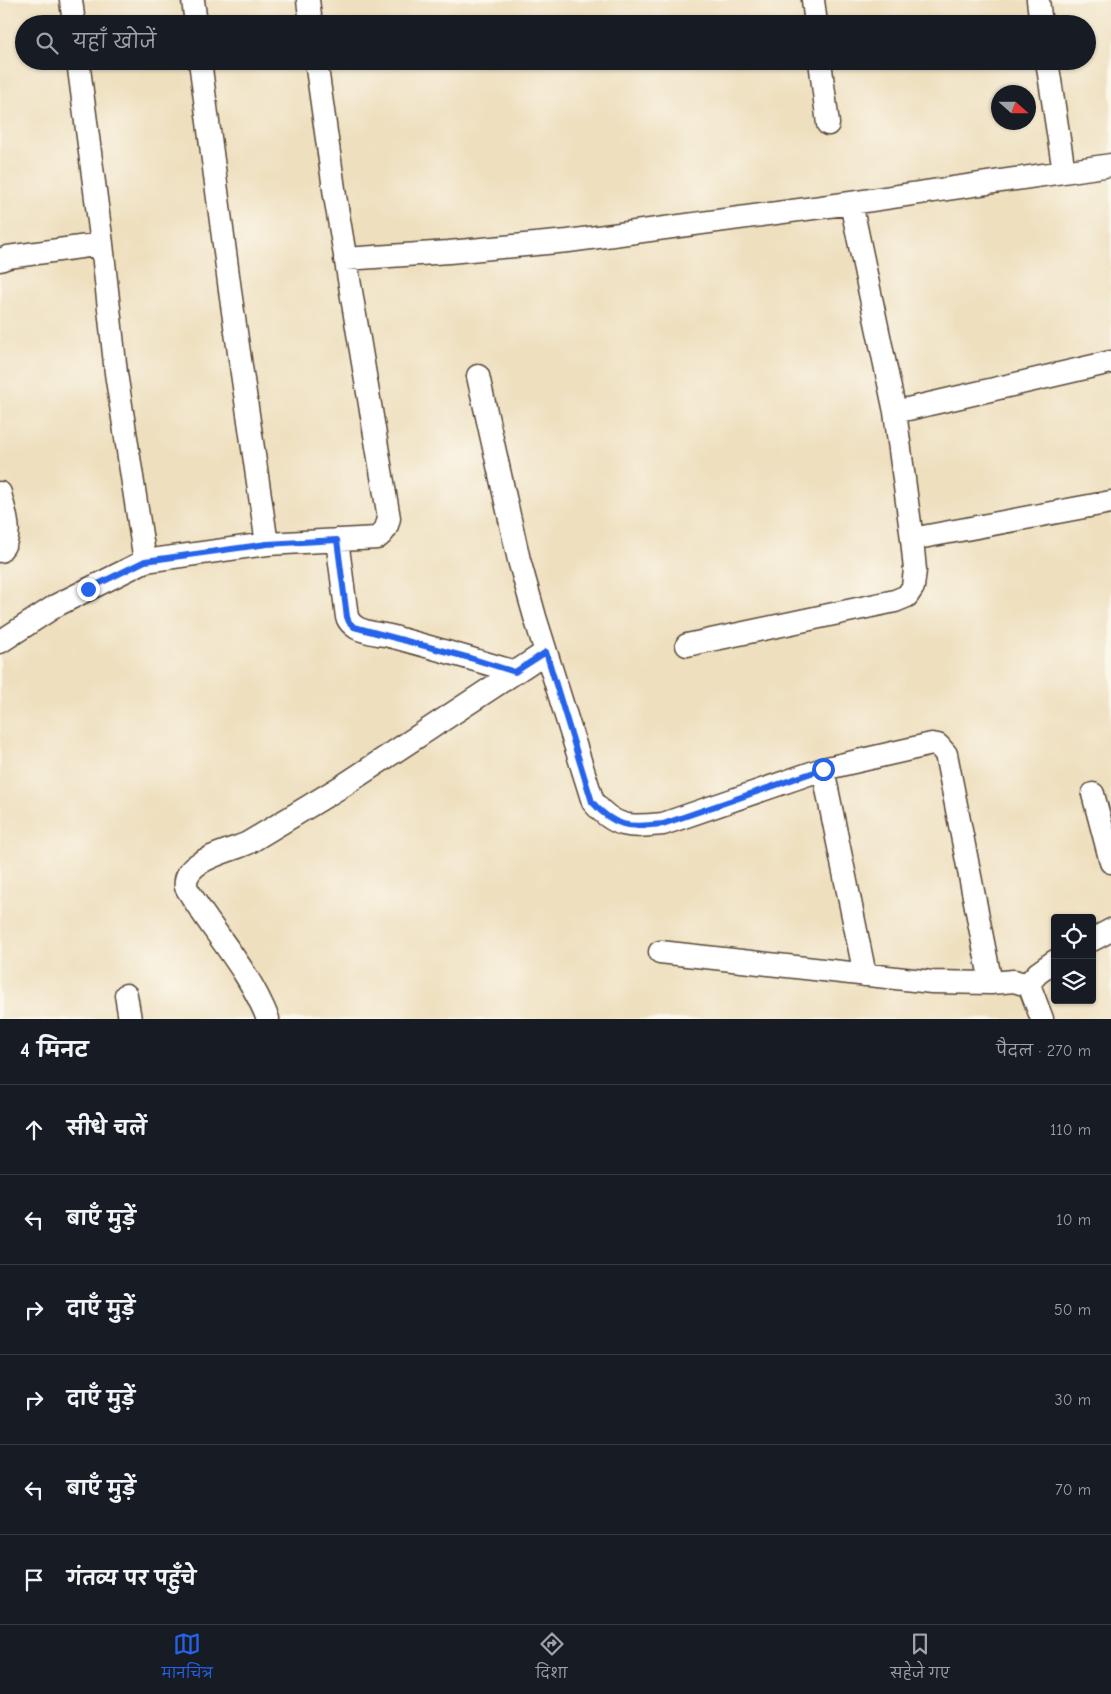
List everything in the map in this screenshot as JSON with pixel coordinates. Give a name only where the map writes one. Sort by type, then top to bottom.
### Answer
[{"type":"street","points":[[70,0],[72,15]]},
{"type":"street","points":[[193,0],[195,15]]},
{"type":"street","points":[[308,0],[310,15]]},
{"type":"street","points":[[813,0],[815,15]]},
{"type":"street","points":[[1038,0],[1040,15]]},
{"type":"street","points":[[79,70],[102,244],[116,373],[145,561]]},
{"type":"street","points":[[201,70],[231,298],[267,544]]},
{"type":"street","points":[[0,642],[57,605],[145,561],[267,544],[377,538],[387,527],[389,518],[345,259],[317,70]]},
{"type":"street","points":[[821,70],[828,124]]},
{"type":"street","points":[[1048,70],[1064,172]]},
{"type":"street","points":[[345,259],[568,241],[851,203],[1111,165]]},
{"type":"street","points":[[687,645],[895,601],[907,596],[913,588],[915,579],[912,539],[895,412],[851,203]]},
{"type":"street","points":[[0,260],[8,257],[102,244]]},
{"type":"street","points":[[895,412],[1111,362]]},
{"type":"street","points":[[478,376],[519,560],[592,802],[604,815],[628,826],[663,824],[823,769],[932,744],[938,745],[946,754],[991,983]]},
{"type":"street","points":[[0,493],[9,532],[8,540],[0,551]]},
{"type":"street","points":[[912,539],[1111,502]]},
{"type":"street","points":[[337,540],[347,617],[354,627],[515,672]]},
{"type":"street","points":[[268,1019],[243,969],[186,887],[185,881],[190,870],[207,859],[248,843],[344,785],[546,652]]},
{"type":"street","points":[[823,769],[865,975]]},
{"type":"street","points":[[1093,794],[1111,862]]},
{"type":"street","points":[[1096,938],[1111,930]]},
{"type":"street","points":[[660,952],[932,982],[991,983],[1014,981],[1027,986],[1031,990],[1042,1019]]},
{"type":"street","points":[[1027,986],[1038,973],[1051,964]]},
{"type":"street","points":[[126,995],[130,1019]]},
{"type":"route","points":[[88,589],[145,561],[267,544],[337,540],[347,617],[354,627],[515,672],[546,652],[592,802],[604,815],[616,822],[628,826],[663,824],[823,769]]}]
